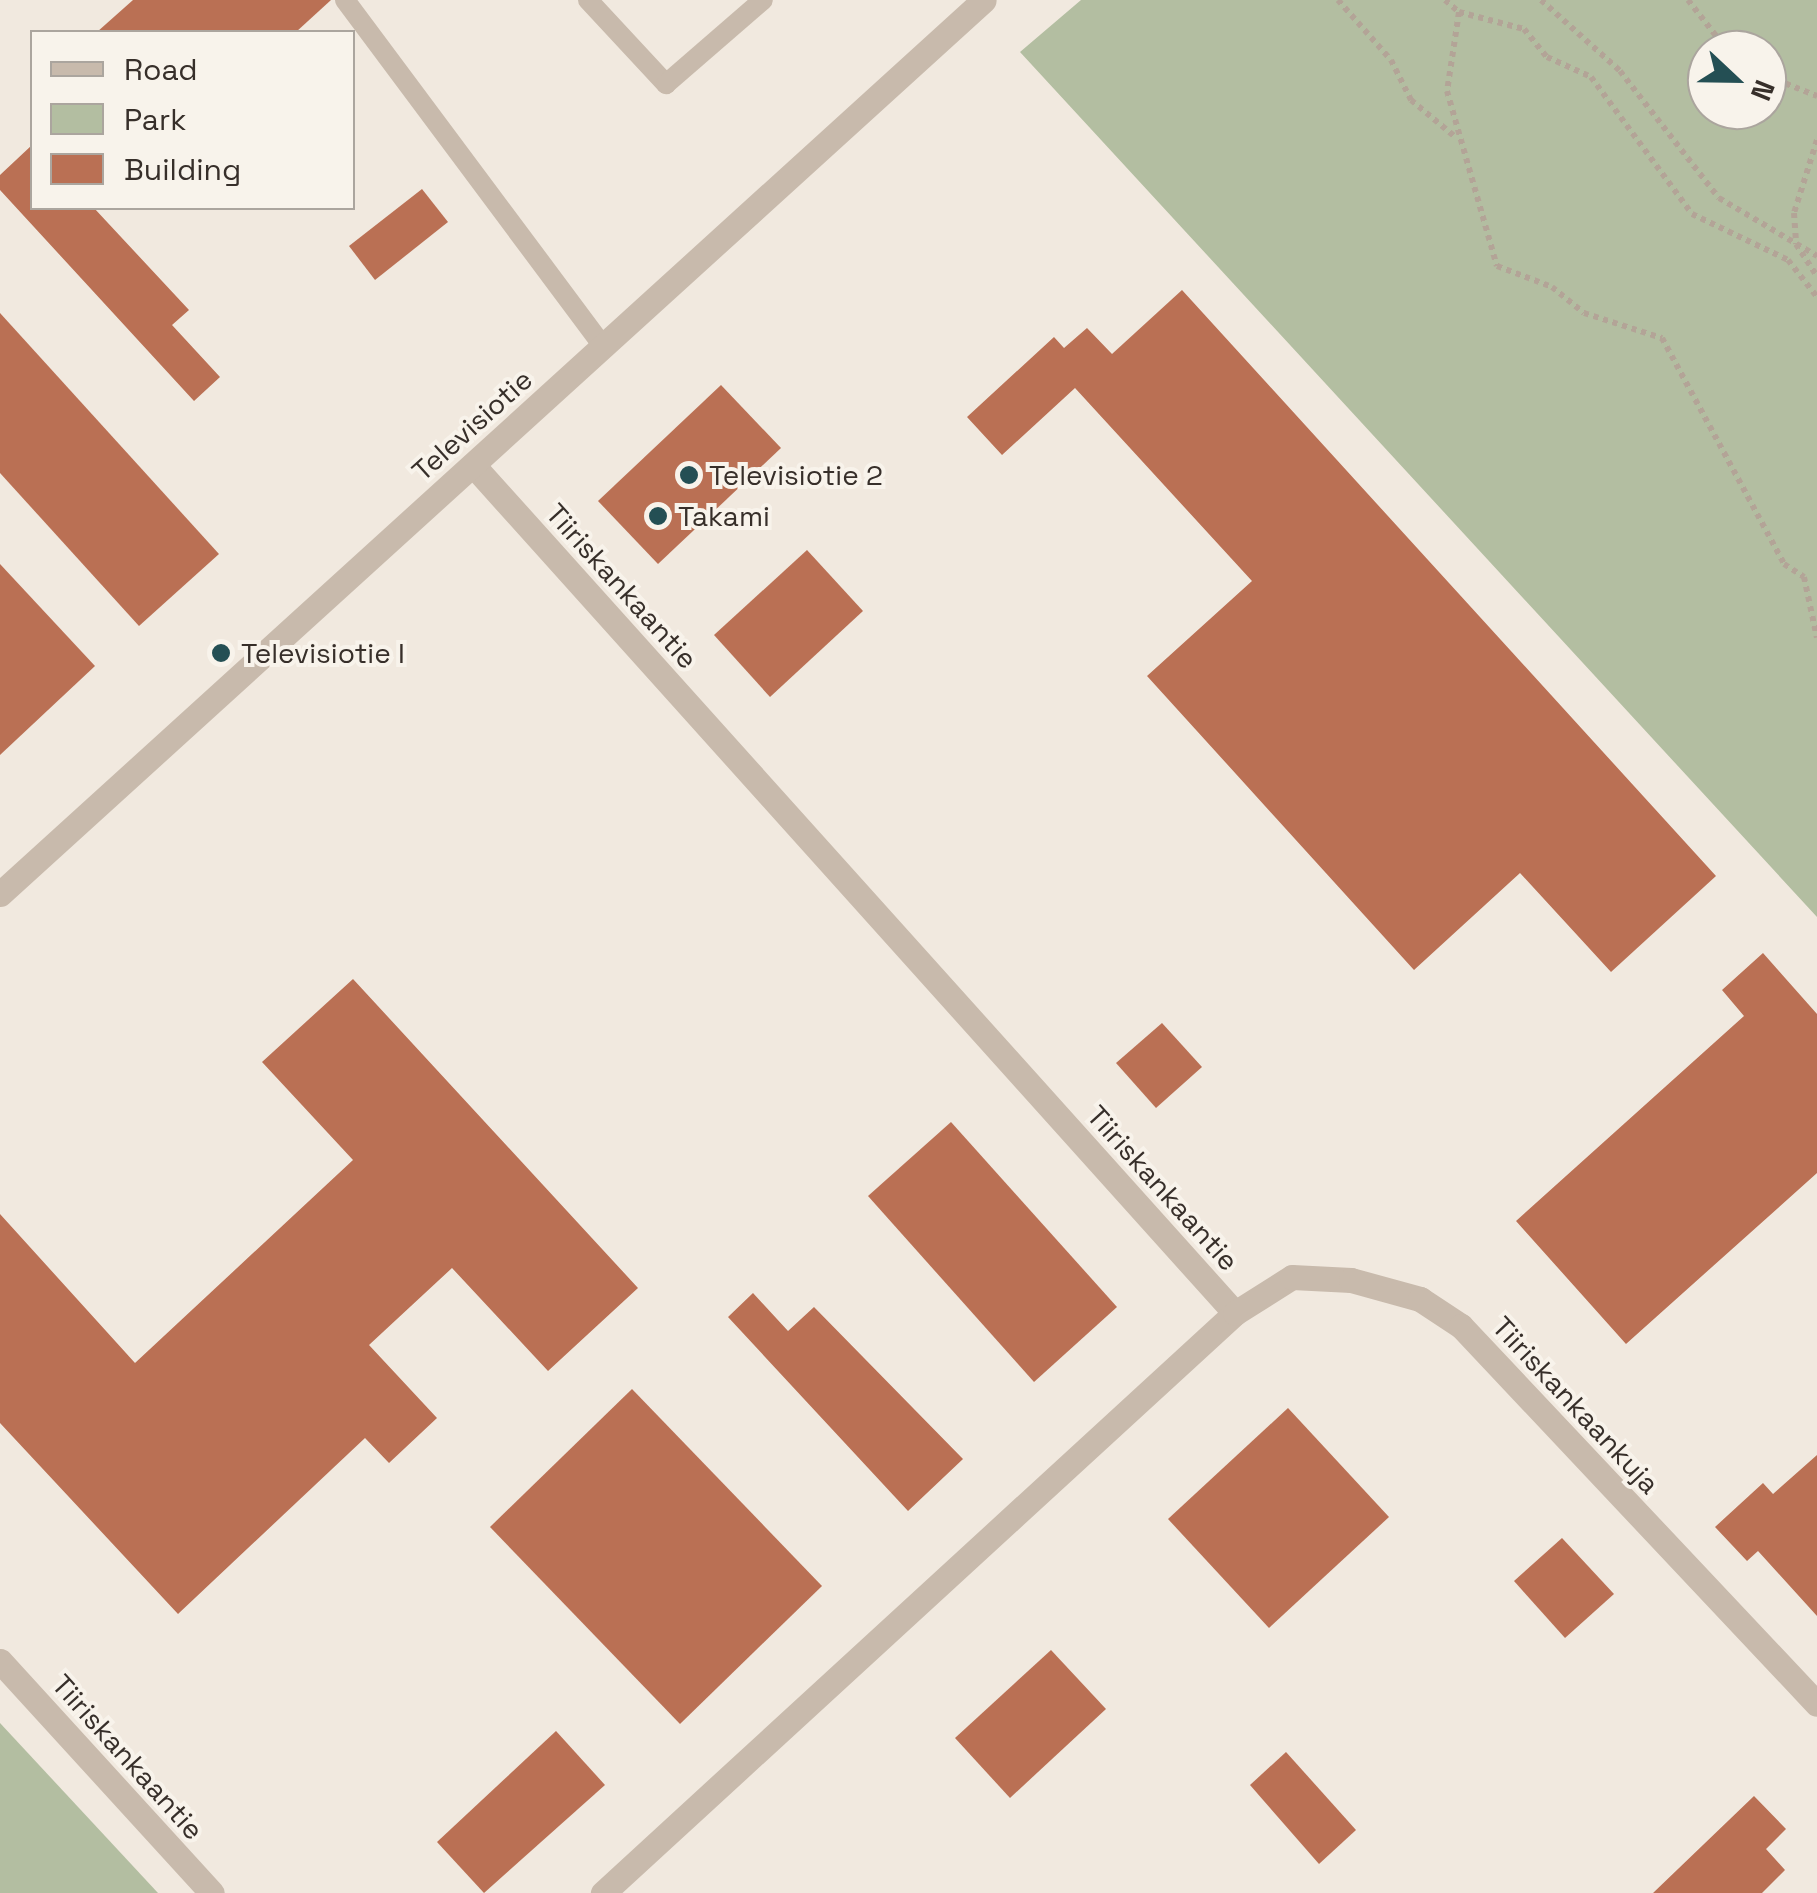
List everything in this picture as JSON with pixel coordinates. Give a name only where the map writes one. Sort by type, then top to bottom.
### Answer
[{"type":"street","name":"Televisiotie","points":[[0,894],[984,0]]},
{"type":"street","name":"Tiiriskankaantie","points":[[473,465],[1235,1313],[603,1893]]},
{"type":"street","name":"Tiiriskankaankuja","points":[[1235,1313],[1292,1277],[1351,1280],[1420,1300],[1461,1326],[1817,1704]]},
{"type":"street","name":"Tiiriskankaantie","points":[[0,1661],[212,1893]]},
{"type":"lane","points":[[345,0],[358,30],[604,346]]},
{"type":"lane","points":[[588,0],[666,84],[763,0]]},
{"type":"path","points":[[1338,0],[1392,60],[1411,100],[1456,136]]},
{"type":"path","points":[[1445,0],[1458,12],[1524,29],[1548,58],[1590,77],[1692,214],[1788,260],[1817,297]]},
{"type":"path","points":[[1541,0],[1620,71],[1719,198],[1817,256]]},
{"type":"path","points":[[1688,0],[1711,30]]},
{"type":"path","points":[[1458,12],[1445,82],[1456,136],[1497,266],[1552,288],[1584,313],[1662,338],[1784,564],[1804,576],[1817,638]]},
{"type":"path","points":[[1787,84],[1817,96]]},
{"type":"path","points":[[1817,140],[1794,212],[1796,244],[1817,276]]},
{"type":"green space","points":[[1081,0],[1817,0],[1817,917],[1020,52]]},
{"type":"green space","points":[[0,1723],[158,1893],[0,1893]]},
{"type":"building","points":[[133,0],[331,0],[298,30],[99,30]]},
{"type":"building","points":[[30,147],[30,210],[96,210],[189,310],[172,325],[220,377],[194,401],[0,190],[0,175]]},
{"type":"building","points":[[422,189],[448,222],[375,280],[349,246]]},
{"type":"building","points":[[1182,290],[1716,876],[1611,972],[1520,873],[1414,970],[1147,676],[1252,581],[1075,388],[1002,455],[967,417],[1054,337],[1064,348],[1087,328],[1112,354]]},
{"type":"building","points":[[0,313],[219,554],[139,626],[0,473]]},
{"type":"building","name":"Televisiotie 2","points":[[721,385],[781,448],[658,564],[598,501]]},
{"type":"building","points":[[807,550],[863,611],[770,697],[714,635]]},
{"type":"building","points":[[0,564],[95,666],[0,755]]},
{"type":"building","points":[[1763,953],[1817,1014],[1817,1173],[1626,1344],[1516,1221],[1744,1016],[1722,990]]},
{"type":"building","points":[[353,979],[638,1288],[548,1371],[452,1268],[369,1345],[437,1418],[389,1463],[365,1438],[178,1614],[0,1423],[0,1214],[135,1363],[353,1160],[262,1062]]},
{"type":"building","points":[[1162,1023],[1202,1067],[1156,1108],[1116,1063]]},
{"type":"building","points":[[951,1122],[1117,1307],[1034,1382],[868,1196]]},
{"type":"building","points":[[753,1293],[788,1331],[814,1307],[963,1459],[908,1511],[728,1317]]},
{"type":"building","points":[[632,1389],[822,1586],[680,1724],[490,1527]]},
{"type":"building","points":[[1288,1408],[1389,1517],[1269,1628],[1168,1519]]},
{"type":"building","points":[[1817,1455],[1817,1616],[1758,1551],[1747,1561],[1715,1527],[1763,1483],[1773,1494]]},
{"type":"building","points":[[1562,1538],[1614,1594],[1565,1638],[1514,1581]]},
{"type":"building","points":[[1051,1650],[1106,1709],[1010,1798],[955,1738]]},
{"type":"building","points":[[556,1731],[605,1785],[484,1893],[437,1842]]},
{"type":"building","points":[[1286,1752],[1356,1830],[1319,1864],[1250,1785]]},
{"type":"building","points":[[1754,1796],[1786,1829],[1766,1849],[1785,1870],[1762,1893],[1653,1893]]},
{"type":"place","name":"Televisiotie 2","points":[[689,475]]},
{"type":"place","name":"Takami","points":[[658,516]]},
{"type":"place","name":"Televisiotie I","points":[[221,653]]}]
